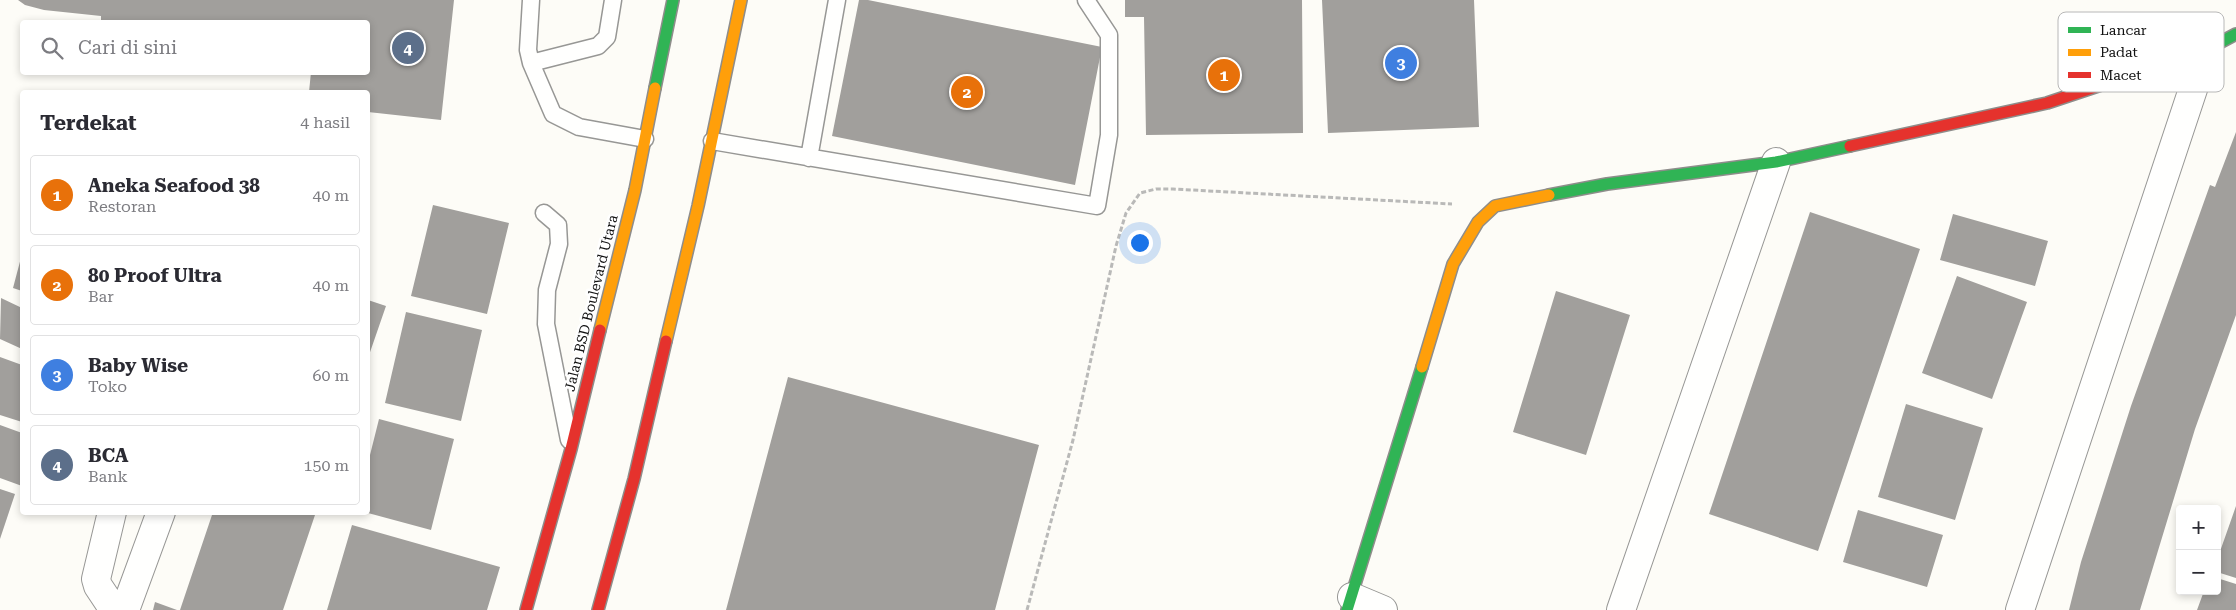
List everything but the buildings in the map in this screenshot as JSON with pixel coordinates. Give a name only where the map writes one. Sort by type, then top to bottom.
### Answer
[{"type":"main road","name":"Jalan BSD Boulevard Utara","points":[[526,610],[571,450],[635,190],[673,0]]},
{"type":"main road","points":[[598,610],[634,479],[698,206],[741,0]]},
{"type":"main road","points":[[2224,40],[2236,34]]},
{"type":"main road","points":[[1350,604],[1453,264],[1478,222],[1495,206],[1607,184],[1776,162],[2048,104],[2083,92]]},
{"type":"street","points":[[2020,610],[2192,92]]},
{"type":"street","points":[[1621,610],[1776,162]]},
{"type":"street","points":[[111,515],[96,572],[96,579],[98,586],[114,610]]},
{"type":"street","points":[[125,610],[160,515]]},
{"type":"street","points":[[1350,604],[1383,610]]},
{"type":"lane","points":[[531,0],[528,50],[531,63],[553,114],[579,127],[645,139]]},
{"type":"lane","points":[[531,63],[598,46],[606,37],[613,0]]},
{"type":"lane","points":[[809,158],[837,0]]},
{"type":"lane","points":[[712,141],[1097,206],[1109,135],[1109,35],[1086,0]]},
{"type":"lane","points":[[544,213],[558,225],[559,244],[547,290],[546,324],[571,450]]},
{"type":"path","points":[[1027,610],[1072,440],[1116,246],[1126,213],[1140,193],[1156,189],[1173,189],[1495,206]]},
{"type":"traffic: fast","points":[[655,88],[673,0]]},
{"type":"traffic: fast","points":[[2224,40],[2236,34]]},
{"type":"traffic: fast","points":[[1549,195],[1607,184],[1776,162],[1850,146]]},
{"type":"traffic: fast","points":[[1347,610],[1422,367]]},
{"type":"traffic: slow","points":[[666,341],[698,206],[741,0]]},
{"type":"traffic: slow","points":[[600,330],[635,190],[655,88]]},
{"type":"traffic: slow","points":[[1422,367],[1453,264],[1478,222],[1495,206],[1549,195]]},
{"type":"traffic: jam","points":[[1850,146],[2047,103],[2080,92]]},
{"type":"traffic: jam","points":[[526,610],[571,449],[600,330]]},
{"type":"traffic: jam","points":[[598,610],[634,479],[666,341]]},
{"type":"place","name":"BCA","points":[[408,48]]},
{"type":"place","name":"Baby Wise","points":[[1401,63]]},
{"type":"place","name":"Aneka Seafood 38","points":[[1224,75]]},
{"type":"place","name":"80 Proof Ultra","points":[[967,92]]}]
